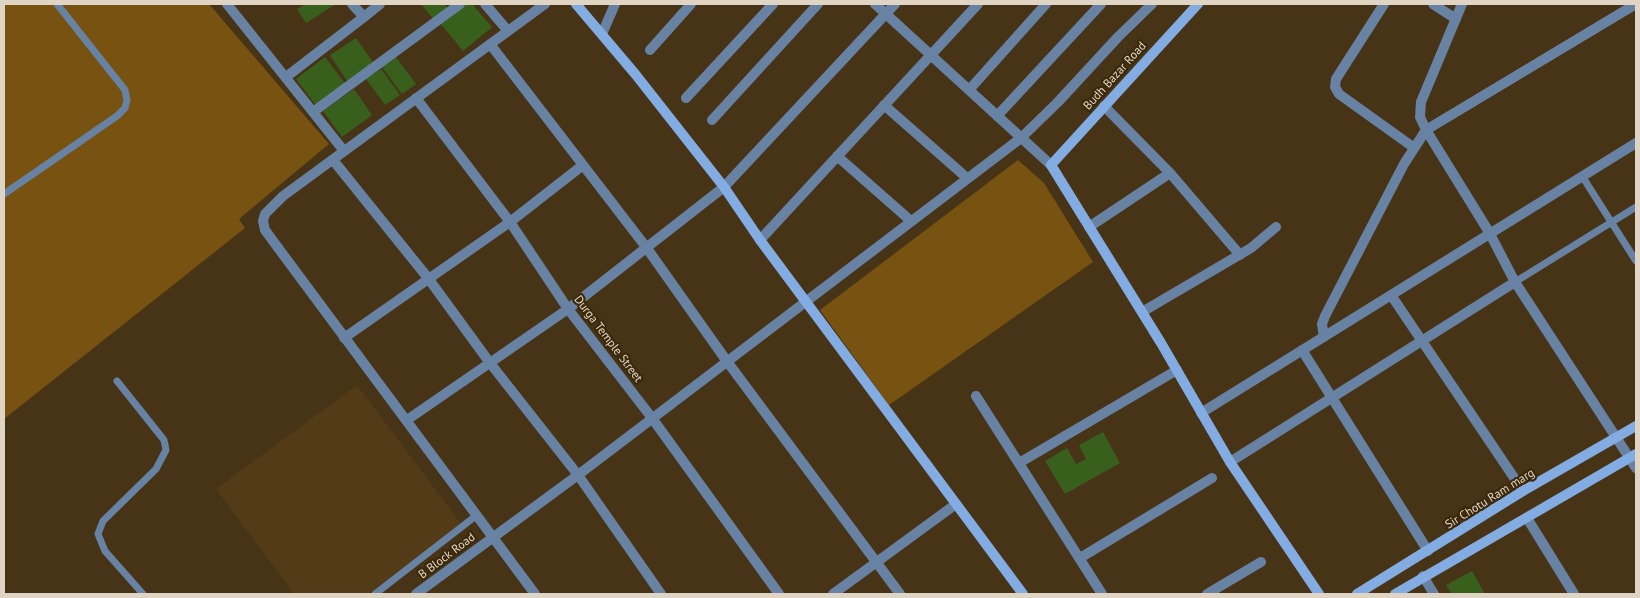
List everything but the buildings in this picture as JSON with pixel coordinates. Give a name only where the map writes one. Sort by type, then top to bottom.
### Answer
[{"type":"street","points":[[227,4],[344,151]]},
{"type":"street","points":[[352,4],[364,18]]},
{"type":"street","points":[[286,77],[380,4]]},
{"type":"street","points":[[313,112],[460,4]]},
{"type":"street","points":[[485,4],[508,31]]},
{"type":"street","points":[[535,594],[265,230],[263,221],[265,214],[284,196],[545,4]]},
{"type":"street","points":[[578,4],[724,187],[760,240],[1023,594]]},
{"type":"street","points":[[602,34],[615,4]]},
{"type":"street","points":[[650,50],[691,4]]},
{"type":"street","points":[[686,98],[773,4]]},
{"type":"street","points":[[712,120],[818,4]]},
{"type":"street","points":[[875,4],[1051,165],[1177,370],[1230,462],[1320,594]]},
{"type":"street","points":[[407,420],[568,309],[724,187],[895,4]]},
{"type":"street","points":[[760,240],[978,4]]},
{"type":"street","points":[[969,90],[1046,4]]},
{"type":"street","points":[[997,116],[1101,4]]},
{"type":"street","name":"B Block Road","points":[[416,594],[578,475],[726,360],[1021,138],[1152,4]]},
{"type":"street","name":"Budh Bazar Road","points":[[1051,165],[1198,4]]},
{"type":"street","points":[[1384,4],[1336,79],[1335,87],[1339,94],[1413,147]]},
{"type":"street","points":[[1433,4],[1456,19]]},
{"type":"street","points":[[1462,4],[1420,108],[1420,117],[1426,130],[1489,232],[1515,282],[1618,438],[1633,456],[1636,468]]},
{"type":"street","points":[[1324,337],[1322,324],[1325,316],[1413,147],[1426,130],[1636,4]]},
{"type":"street","points":[[490,44],[646,247],[726,360],[900,594]]},
{"type":"street","name":"Durga Temple Street","points":[[416,98],[510,222],[568,309],[652,418],[779,594]]},
{"type":"street","points":[[884,105],[967,178]]},
{"type":"street","points":[[1104,106],[1170,173],[1240,255]]},
{"type":"street","points":[[1201,413],[1489,232],[1636,143]]},
{"type":"street","points":[[837,156],[911,221]]},
{"type":"street","points":[[333,160],[428,278],[490,363],[578,475],[661,594]]},
{"type":"street","points":[[344,338],[510,222],[583,166]]},
{"type":"street","points":[[1089,226],[1170,173]]},
{"type":"street","points":[[1142,312],[1240,255],[1276,227]]},
{"type":"street","points":[[1230,462],[1515,282]]},
{"type":"street","points":[[1391,295],[1523,492]]},
{"type":"street","points":[[1302,350],[1428,551]]},
{"type":"street","points":[[1019,463],[1177,370]]},
{"type":"street","points":[[976,396],[1102,594]]},
{"type":"street","name":"Sir Chotu Ram marg","points":[[1358,594],[1523,492],[1636,426]]},
{"type":"street","points":[[1395,594],[1423,576],[1633,456]]},
{"type":"street","points":[[1080,558],[1212,478]]},
{"type":"street","points":[[834,594],[956,504]]},
{"type":"street","points":[[1527,518],[1574,594]]},
{"type":"street","points":[[1207,594],[1261,562]]},
{"type":"street","points":[[1423,576],[1434,594]]},
{"type":"lane","points":[[4,194],[117,116],[125,108],[127,100],[125,90],[118,79],[57,4]]},
{"type":"lane","points":[[1582,176],[1636,261]]},
{"type":"lane","points":[[1515,282],[1636,206]]},
{"type":"lane","points":[[117,380],[164,440],[166,450],[156,469],[103,521],[98,534],[105,551],[143,594]]},
{"type":"lane","points":[[375,594],[477,515]]},
{"type":"shaded area","points":[[4,4],[209,4],[329,144],[239,219],[245,228],[4,419]]},
{"type":"shaded area","points":[[1018,160],[1044,183],[1093,262],[889,405],[820,310]]},
{"type":"shaded area","points":[[357,385],[462,525],[368,594],[294,594],[216,489]]}]
